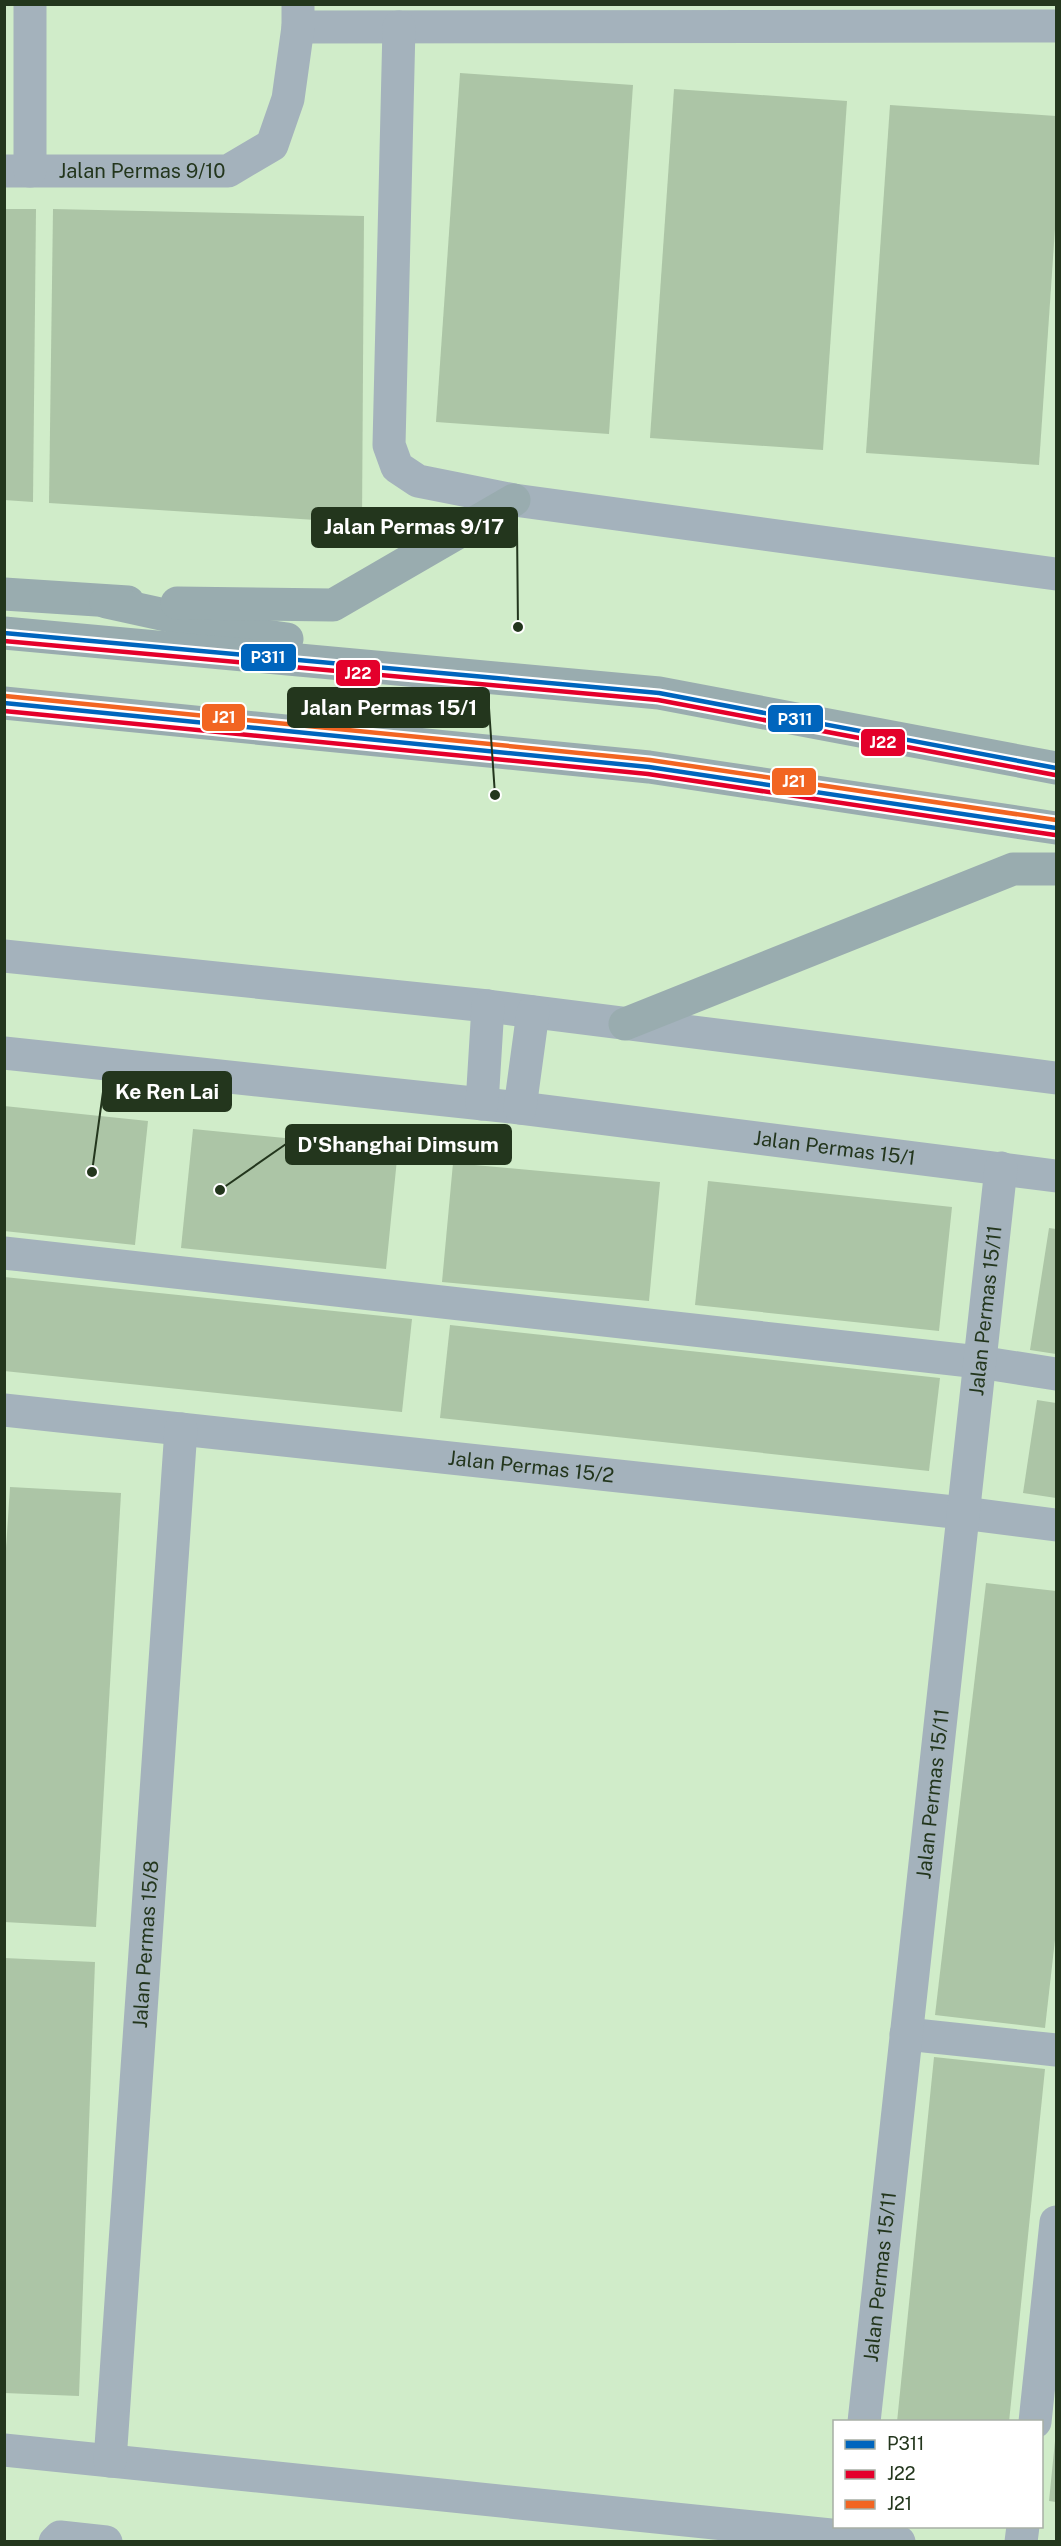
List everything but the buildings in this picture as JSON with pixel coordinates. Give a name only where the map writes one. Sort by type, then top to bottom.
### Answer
[{"type":"highway","points":[[4,594],[106,602],[333,605],[514,500]]},
{"type":"highway","points":[[106,602],[252,634],[659,693],[1056,768]]},
{"type":"highway","points":[[4,633],[659,693]]},
{"type":"highway","points":[[4,704],[649,767],[1056,828]]},
{"type":"highway","points":[[626,1024],[1013,869],[1056,869]]},
{"type":"street","points":[[17,171],[30,4]]},
{"type":"street","points":[[298,16],[399,27],[1056,27]]},
{"type":"street","name":"Jalan Permas 9/10","points":[[17,171],[228,171],[272,145],[288,99],[298,16]]},
{"type":"street","points":[[399,27],[389,445],[397,467],[418,481],[514,500],[1056,574]]},
{"type":"street","points":[[4,956],[488,1006],[1056,1078]]},
{"type":"street","points":[[482,1104],[488,1006]]},
{"type":"street","points":[[520,1108],[533,1012]]},
{"type":"street","name":"Jalan Permas 15/1","points":[[4,1053],[520,1108],[1056,1176]]},
{"type":"street","name":"Jalan Permas 15/11","points":[[864,2420],[1001,1168]]},
{"type":"street","points":[[4,1253],[979,1362],[1056,1374]]},
{"type":"street","name":"Jalan Permas 15/2","points":[[4,1410],[963,1513],[1056,1525]]},
{"type":"street","name":"Jalan Permas 15/8","points":[[110,2461],[181,1430]]},
{"type":"street","points":[[906,2034],[1056,2050]]},
{"type":"street","points":[[1035,2420],[1056,2222]]},
{"type":"street","points":[[4,2450],[899,2541]]},
{"type":"street","points":[[63,2539],[106,2541]]},
{"type":"transit line","name":"P311","points":[[4,633],[659,693],[1056,768]]},
{"type":"transit line","name":"J22","points":[[4,641],[658,700],[1055,775]]},
{"type":"transit line","name":"J21","points":[[5,696],[650,760],[1056,820]]},
{"type":"transit line","name":"P311","points":[[4,703],[649,767],[1056,828]]},
{"type":"transit line","name":"J22","points":[[4,711],[648,774],[1055,835]]},
{"type":"place","name":"Jalan Permas 9/17","points":[[518,627]]},
{"type":"place","name":"Jalan Permas 15/1","points":[[495,795]]},
{"type":"place","name":"Ke Ren Lai","points":[[92,1172]]},
{"type":"place","name":"D'Shanghai Dimsum","points":[[220,1190]]}]
